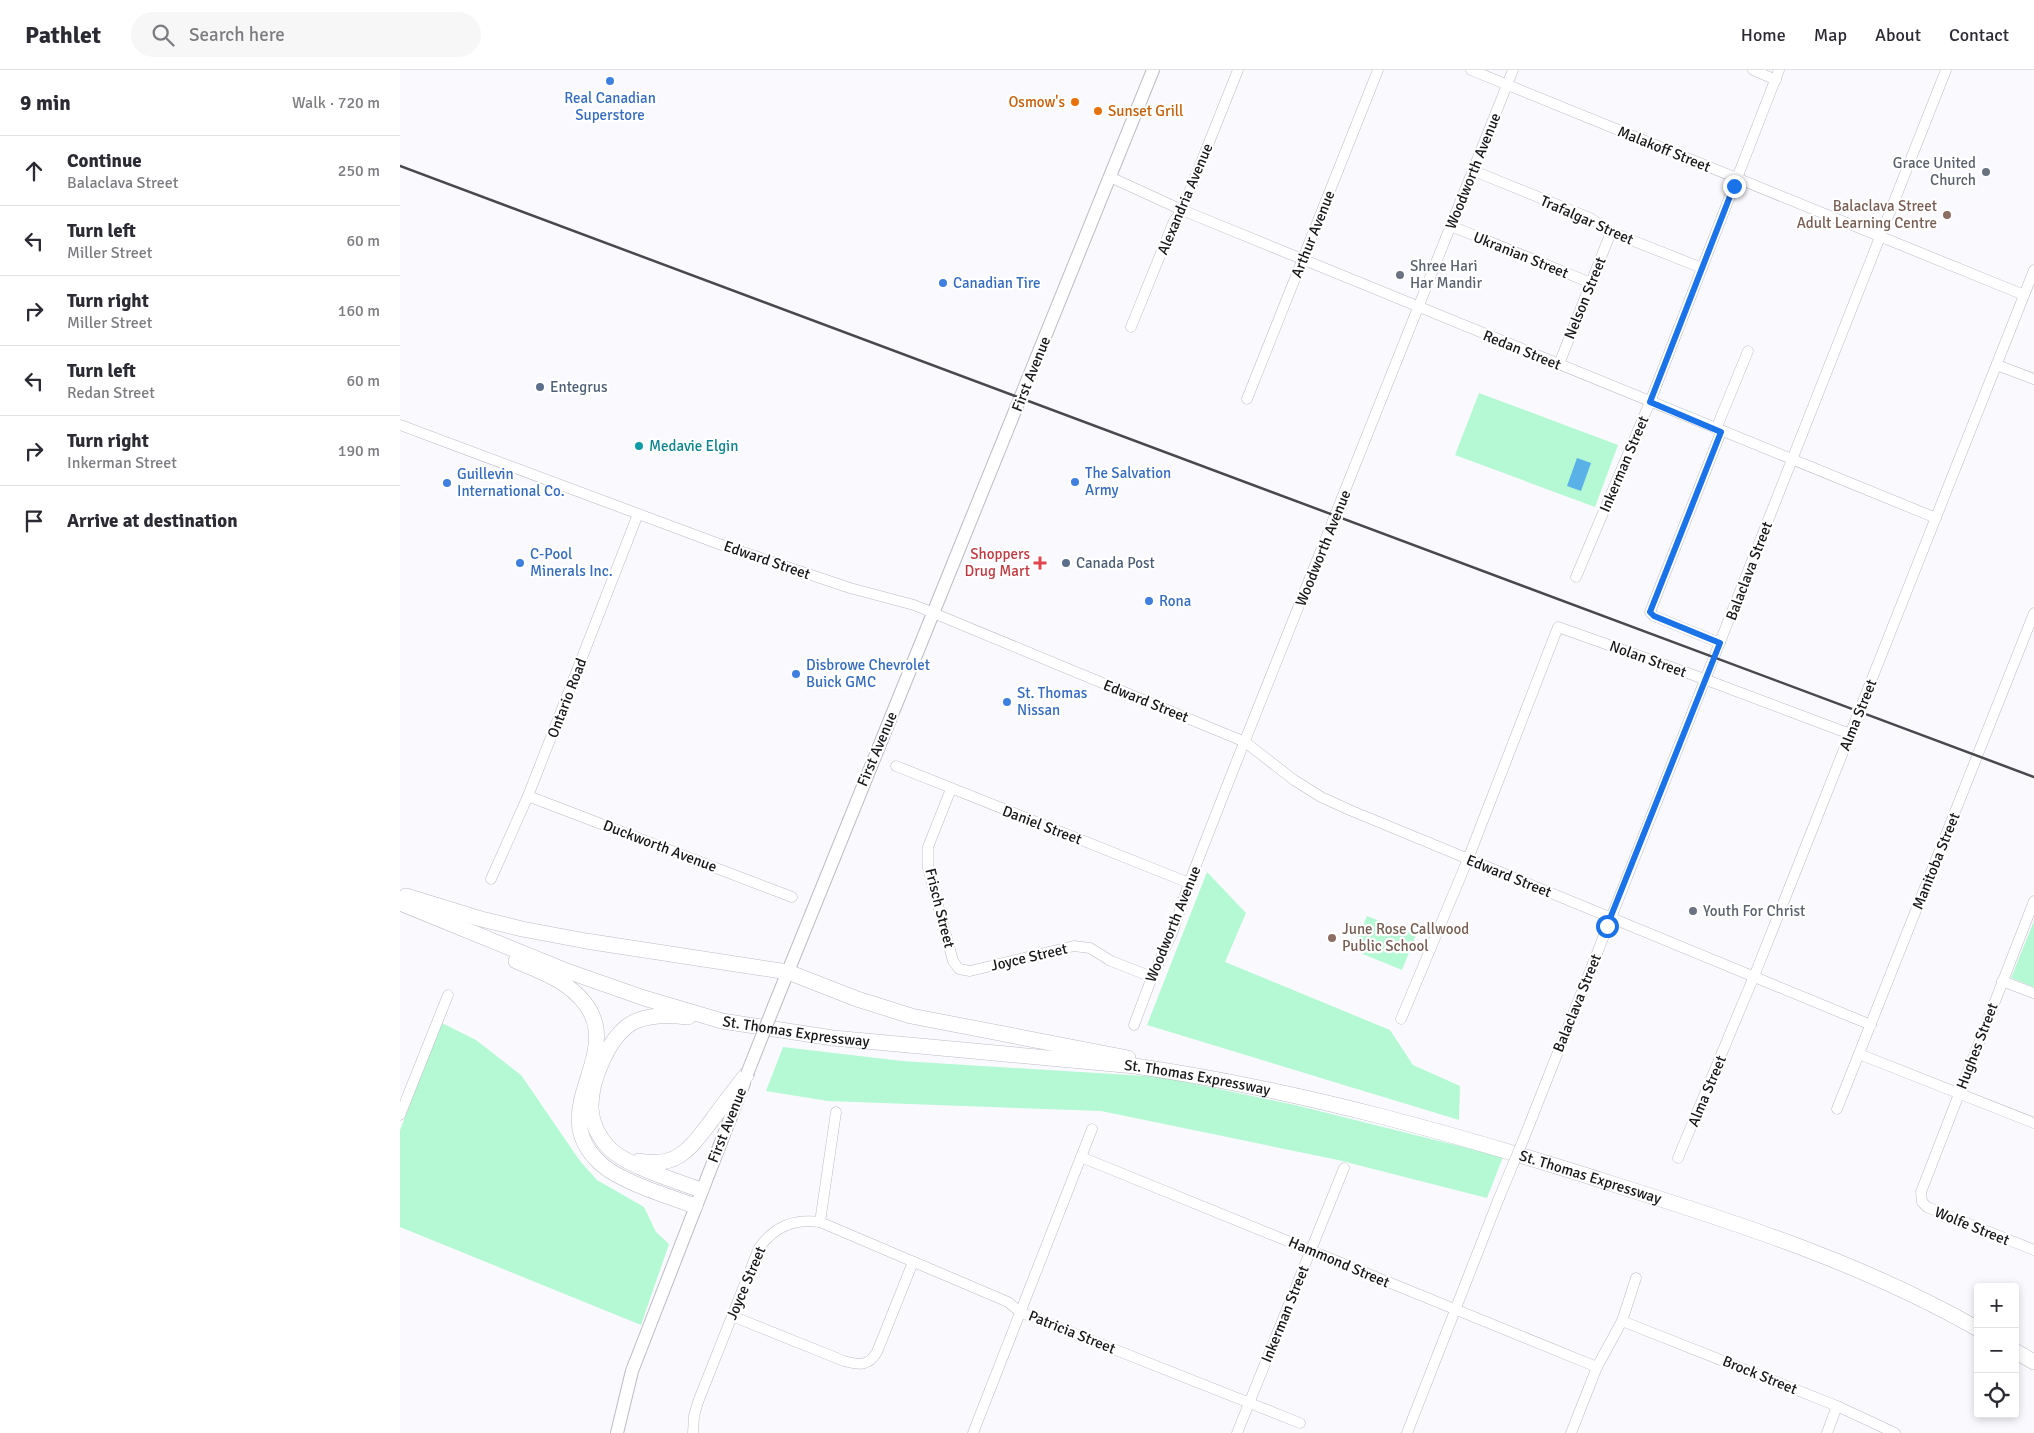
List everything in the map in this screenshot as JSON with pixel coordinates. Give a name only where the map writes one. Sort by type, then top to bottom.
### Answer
[{"type":"highway","points":[[400,894],[481,919],[586,942],[788,972],[857,999],[911,1016],[1094,1050],[1227,1080]]},
{"type":"highway","points":[[405,905],[445,929],[555,978],[580,997],[594,1018],[597,1038],[594,1057],[579,1106],[580,1123],[586,1145],[602,1166],[694,1206]]},
{"type":"highway","name":"St. Thomas Expressway","points":[[405,905],[580,976],[644,998],[722,1021],[833,1038],[1135,1066],[1227,1080],[1351,1109],[1448,1135],[1646,1194],[1842,1264],[1903,1290],[1976,1328]]},
{"type":"highway","points":[[701,1190],[633,1163],[608,1148],[599,1135],[593,1120],[591,1109],[592,1095],[613,1040],[622,1029],[634,1021],[647,1017],[679,1016],[722,1021]]},
{"type":"highway","points":[[614,1152],[648,1163],[672,1160],[684,1153],[699,1138],[747,1074]]},
{"type":"highway","points":[[2019,1353],[2034,1362]]},
{"type":"main road","name":"First Avenue","points":[[617,1433],[632,1371],[694,1206],[864,780],[1153,70]]},
{"type":"street","name":"Alexandria Avenue","points":[[1131,327],[1174,221],[1182,210],[1238,70]]},
{"type":"street","name":"Arthur Avenue","points":[[1247,399],[1378,70]]},
{"type":"street","name":"Malakoff Street","points":[[1470,70],[2024,295]]},
{"type":"street","name":"Woodworth Avenue","points":[[1134,1025],[1152,977],[1173,931],[1189,883],[1513,70]]},
{"type":"street","points":[[1753,70],[1778,75]]},
{"type":"street","name":"Balaclava Street","points":[[1407,1433],[1946,70]]},
{"type":"street","name":"Inkerman Street","points":[[1576,577],[1650,402],[1778,75]]},
{"type":"street","name":"Trafalgar Street","points":[[1474,171],[1590,218],[1611,232],[1702,268]]},
{"type":"street","name":"Redan Street","points":[[1110,177],[1182,210],[1302,260],[1936,518]]},
{"type":"street","name":"Ukranian Street","points":[[1452,226],[1591,283]]},
{"type":"street","name":"Nelson Street","points":[[1559,364],[1611,232]]},
{"type":"street","name":"Alma Street","points":[[1678,1158],[1754,977],[2034,270]]},
{"type":"street","points":[[1720,643],[1654,616],[1650,612],[1748,351]]},
{"type":"street","points":[[1997,365],[2034,379]]},
{"type":"street","name":"Edward Street","points":[[400,425],[719,544],[850,588],[914,605],[1245,742],[1294,780],[1321,797],[1871,1025]]},
{"type":"street","name":"Ontario Road","points":[[491,879],[528,796],[638,514]]},
{"type":"street","name":"Manitoba Street","points":[[1837,1109],[2034,614]]},
{"type":"street","name":"Nolan Street","points":[[1468,859],[1558,627],[1850,734]]},
{"type":"street","name":"Daniel Street","points":[[896,766],[1189,883]]},
{"type":"street","name":"Frisch Street","points":[[951,789],[928,847],[928,868],[953,961],[959,969]]},
{"type":"street","name":"Duckworth Avenue","points":[[528,796],[792,897]]},
{"type":"street","points":[[1401,1019],[1468,859]]},
{"type":"street","name":"Hughes Street","points":[[1921,1192],[2034,901]]},
{"type":"street","name":"Joyce Street","points":[[959,969],[970,971],[1074,946],[1090,948],[1111,961],[1152,977]]},
{"type":"street","points":[[2002,981],[2034,993]]},
{"type":"street","points":[[400,1116],[448,995]]},
{"type":"street","points":[[1859,1054],[2034,1123]]},
{"type":"street","points":[[820,1222],[836,1112]]},
{"type":"street","points":[[973,1433],[1092,1129]]},
{"type":"street","name":"Hammond Street","points":[[1081,1157],[1311,1250],[1455,1311],[1597,1367]]},
{"type":"street","name":"Inkerman Street","points":[[1237,1433],[1344,1168]]},
{"type":"street","name":"Wolfe Street","points":[[1921,1192],[1922,1202],[1927,1208],[2034,1250]]},
{"type":"street","name":"Joyce Street","points":[[696,1432],[694,1416],[698,1402],[751,1266],[764,1242],[787,1224],[820,1222]]},
{"type":"street","name":"Patricia Street","points":[[820,1222],[1008,1302],[1020,1312],[1300,1423]]},
{"type":"street","points":[[732,1316],[844,1361],[860,1365],[866,1364],[871,1361],[877,1352],[913,1262]]},
{"type":"street","points":[[1571,1433],[1597,1367],[1622,1321],[1636,1278]]},
{"type":"street","name":"Brock Street","points":[[1622,1321],[1837,1406],[1895,1433]]},
{"type":"street","points":[[1827,1433],[1837,1406]]},
{"type":"green space","points":[[1479,393],[1618,445],[1595,507],[1455,455]]},
{"type":"green space","points":[[1207,872],[1246,913],[1225,962],[1390,1030],[1413,1065],[1460,1086],[1459,1120],[1147,1025]]},
{"type":"green space","points":[[1367,916],[1416,935],[1402,970],[1353,950]]},
{"type":"green space","points":[[2034,921],[2034,987],[2011,978]]},
{"type":"green space","points":[[442,1023],[476,1040],[521,1075],[580,1161],[597,1180],[644,1207],[656,1232],[669,1244],[641,1325],[400,1227],[400,1130]]},
{"type":"green space","points":[[783,1047],[902,1061],[1162,1077],[1295,1105],[1503,1157],[1487,1198],[1338,1160],[1101,1111],[828,1101],[766,1091]]},
{"type":"water","points":[[1577,458],[1591,463],[1581,491],[1567,486]]},
{"type":"railway","points":[[400,166],[2034,777]]},
{"type":"place","name":"Real Canadian Superstore","points":[[610,81]]},
{"type":"place","name":"Osmow's","points":[[1075,102]]},
{"type":"place","name":"Sunset Grill","points":[[1098,111]]},
{"type":"place","name":"Grace United Church","points":[[1986,172]]},
{"type":"place","name":"Balaclava Street Adult Learning Centre","points":[[1947,215]]},
{"type":"place","name":"Shree Hari Har Mandir","points":[[1400,275]]},
{"type":"place","name":"Canadian Tire","points":[[943,283]]},
{"type":"place","name":"Entegrus","points":[[540,387]]},
{"type":"place","name":"Medavie Elgin","points":[[639,446]]},
{"type":"place","name":"The Salvation Army","points":[[1075,482]]},
{"type":"place","name":"Guillevin International Co.","points":[[447,483]]},
{"type":"place","name":"C-Pool Minerals Inc.","points":[[520,563]]},
{"type":"place","name":"Shoppers Drug Mart","points":[[1040,563]]},
{"type":"place","name":"Canada Post","points":[[1066,563]]},
{"type":"place","name":"Rona","points":[[1149,601]]},
{"type":"place","name":"Disbrowe Chevrolet Buick GMC","points":[[796,674]]},
{"type":"place","name":"St. Thomas Nissan","points":[[1007,702]]},
{"type":"place","name":"Youth For Christ","points":[[1693,911]]},
{"type":"place","name":"June Rose Callwood Public School","points":[[1332,938]]},
{"type":"route","points":[[1607,926],[1720,643],[1654,616],[1650,612],[1650,608],[1721,432],[1650,402],[1734,186]]}]
